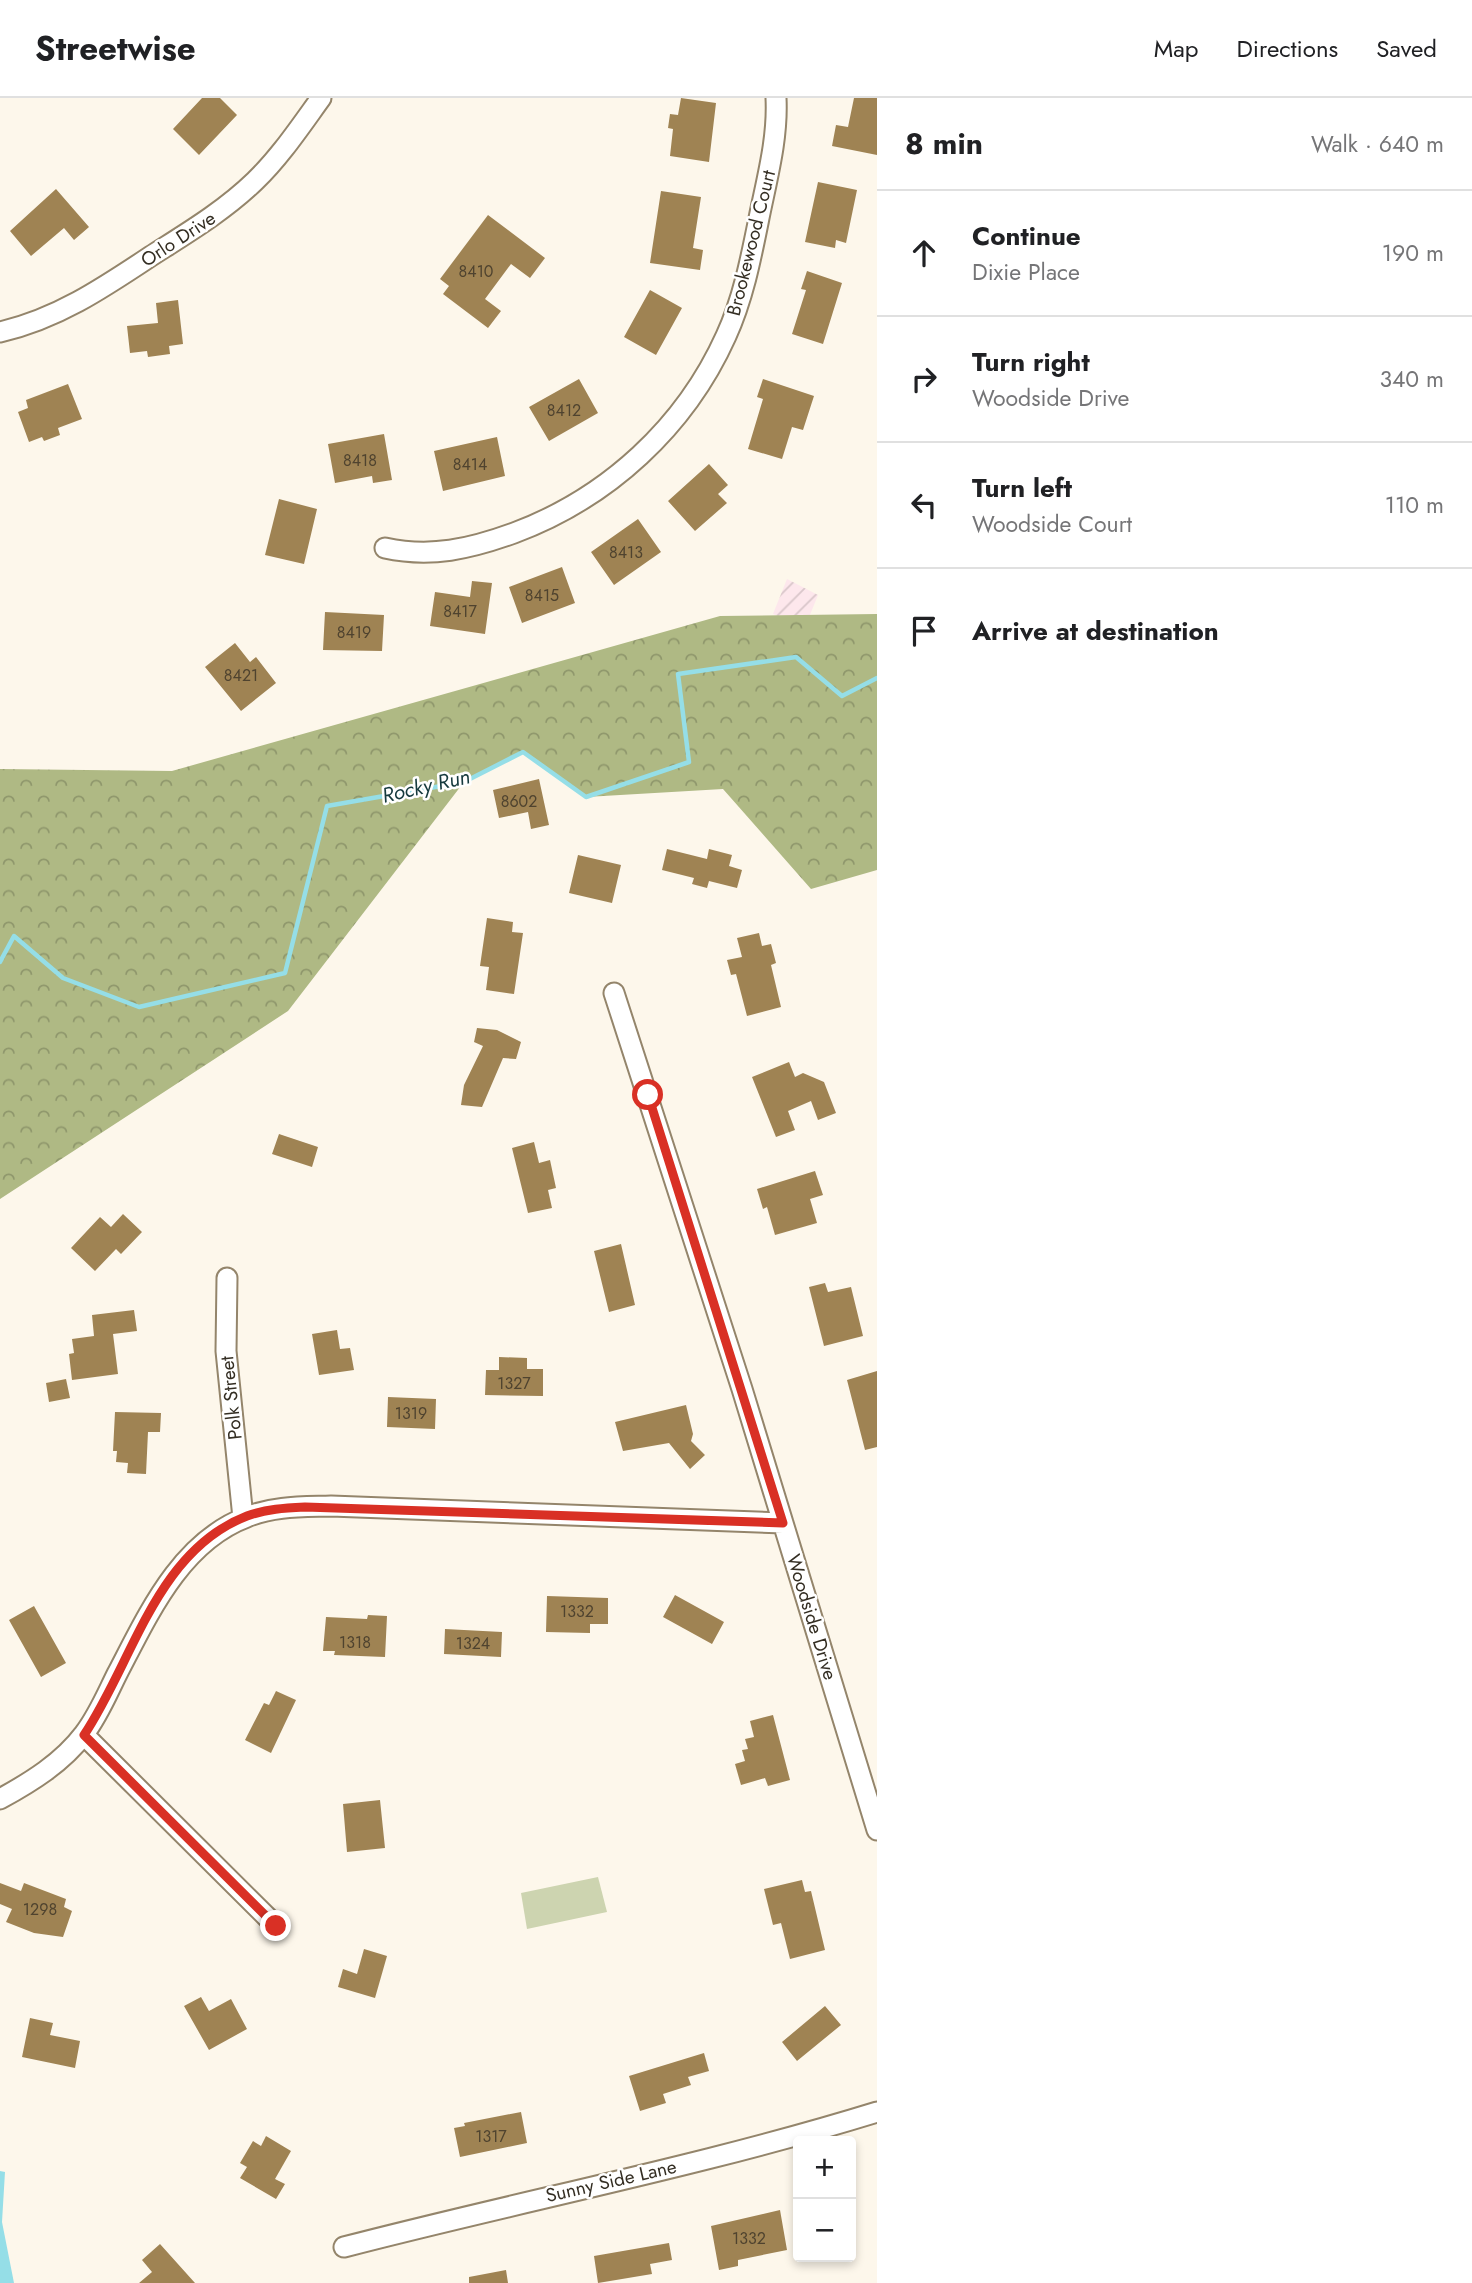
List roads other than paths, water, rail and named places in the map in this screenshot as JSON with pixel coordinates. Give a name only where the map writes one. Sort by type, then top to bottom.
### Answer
[{"type":"street","name":"Orlo Drive","points":[[0,332],[50,317],[81,301],[214,216],[265,170],[321,98]]},
{"type":"street","name":"Brookewood Court","points":[[385,548],[426,555],[446,553],[530,527],[601,487],[631,464],[670,426],[710,369],[740,298],[774,146],[776,98]]},
{"type":"street","name":"Woodside Drive","points":[[614,993],[783,1523],[877,1830]]},
{"type":"street","name":"Polk Street","points":[[227,1278],[226,1350],[243,1518]]},
{"type":"street","points":[[0,1799],[52,1767],[84,1735],[170,1579],[199,1548],[243,1518],[273,1509],[331,1506],[783,1523]]},
{"type":"street","points":[[84,1735],[276,1926]]},
{"type":"street","name":"Sunny Side Lane","points":[[344,2247],[493,2208],[766,2145],[877,2112]]},
{"type":"water","points":[[0,2171],[5,2172],[2,2222],[14,2283],[0,2283]]},
{"type":"waterway","name":"Rocky Run","points":[[0,962],[14,936],[63,978],[139,1007],[285,973],[327,806],[464,782],[523,752],[586,797],[689,762],[678,674],[796,657],[842,696],[877,678]]}]
